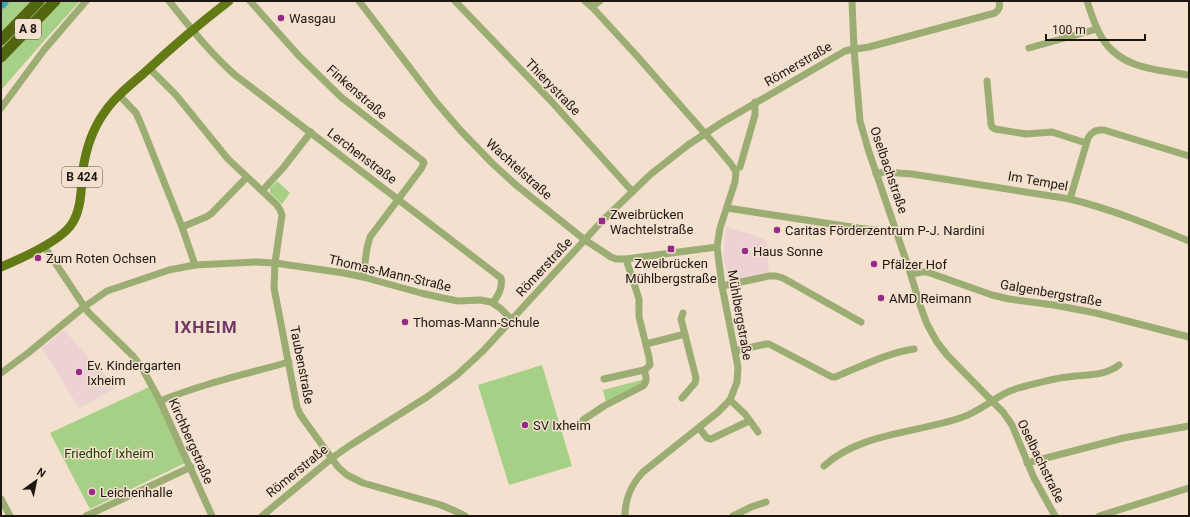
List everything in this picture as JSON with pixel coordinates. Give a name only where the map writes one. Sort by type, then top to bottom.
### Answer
[{"type":"highway","name":"A 8","points":[[1,40],[39,1]]},
{"type":"highway","name":"A 8","points":[[1,57],[55,1]]},
{"type":"main road","name":"B 424","points":[[1,268],[44,246],[62,235],[68,229],[74,221],[78,209],[86,153],[91,135],[104,112],[119,95],[149,68],[228,1]]},
{"type":"street","points":[[1,108],[44,50],[86,1]]},
{"type":"street","name":"Lerchenstraße","points":[[169,1],[220,62],[235,75],[501,278],[501,289],[493,303]]},
{"type":"street","name":"Finkenstraße","points":[[250,1],[299,56],[341,97],[423,161],[424,163],[421,169],[398,200]]},
{"type":"street","name":"Wachtelstraße","points":[[359,1],[436,102],[461,131],[516,185],[585,240],[616,259],[717,247]]},
{"type":"street","name":"Thierystraße","points":[[455,1],[551,101],[632,191]]},
{"type":"street","points":[[585,1],[637,56],[705,133]]},
{"type":"street","points":[[592,7],[600,1]]},
{"type":"street","name":"Oselbachstraße","points":[[852,1],[860,121],[876,174],[927,324],[937,342],[951,359],[1003,412],[1012,425],[1042,493],[1055,516]]},
{"type":"street","name":"Römerstraße","points":[[262,516],[332,458],[427,397],[452,379],[483,351],[632,191],[669,159],[705,133],[755,102],[845,51],[869,47],[995,13],[998,10],[999,1]]},
{"type":"street","points":[[1087,1],[1097,29],[1112,50],[1125,60],[1144,68],[1189,75]]},
{"type":"street","points":[[1029,48],[1097,29]]},
{"type":"street","name":"Taubenstraße","points":[[149,68],[176,95],[212,140],[280,210],[282,215],[274,288],[297,407],[300,414],[343,472],[356,480],[440,506],[465,516]]},
{"type":"street","points":[[987,81],[991,124],[995,129],[1026,134],[1052,132],[1086,143]]},
{"type":"street","points":[[119,95],[136,113],[141,124],[182,226],[195,266]]},
{"type":"street","points":[[740,167],[755,115],[755,102]]},
{"type":"street","points":[[1070,199],[1086,143],[1091,134],[1100,130],[1189,156]]},
{"type":"street","points":[[262,191],[283,168],[311,132]]},
{"type":"street","name":"Mühlbergstraße","points":[[624,516],[626,500],[637,478],[717,413],[730,400],[737,382],[738,367],[722,286],[717,247],[720,228],[735,182],[736,172],[705,133]]},
{"type":"street","name":"Im Tempel","points":[[876,174],[884,172],[912,174],[1070,199],[1118,213],[1189,241]]},
{"type":"street","points":[[182,226],[211,214],[247,177]]},
{"type":"street","points":[[363,277],[370,236],[398,200]]},
{"type":"street","points":[[727,208],[865,229],[883,231],[896,230]]},
{"type":"street","name":"Kirchbergstraße","points":[[44,246],[88,312],[138,361],[160,401],[212,516]]},
{"type":"street","points":[[604,379],[644,370],[650,364],[639,317],[639,299],[626,259]]},
{"type":"street","name":"Thomas-Mann-Straße","points":[[1,373],[84,307],[107,291],[169,270],[195,266],[237,262],[276,263],[344,273],[421,294],[458,301],[480,300],[493,303]]},
{"type":"street","name":"Galgenbergstraße","points":[[911,274],[926,272],[1009,299],[1096,313],[1189,337]]},
{"type":"street","points":[[722,286],[769,276],[776,276],[783,278],[861,322]]},
{"type":"street","points":[[493,303],[512,320]]},
{"type":"street","points":[[682,398],[695,383],[696,378],[681,319],[683,313]]},
{"type":"street","points":[[646,344],[685,334]]},
{"type":"street","points":[[735,351],[770,344],[834,377],[891,354],[914,349]]},
{"type":"street","points":[[160,401],[176,394],[289,362]]},
{"type":"street","points":[[824,466],[847,450],[867,441],[961,418],[983,408],[1000,395],[1019,387],[1069,376],[1104,373],[1113,370],[1119,365]]},
{"type":"street","points":[[583,420],[604,406],[643,386],[647,379],[644,370]]},
{"type":"street","points":[[730,400],[745,414],[758,432]]},
{"type":"street","points":[[699,428],[707,438],[711,439],[749,421]]},
{"type":"street","points":[[1028,463],[1123,438],[1189,426]]},
{"type":"street","points":[[86,516],[191,467]]},
{"type":"street","points":[[1099,516],[1189,488]]},
{"type":"street","points":[[1,499],[10,516]]},
{"type":"street","points":[[733,516],[751,507],[766,502]]},
{"type":"shaded area","name":"Haus Sonne","points":[[726,227],[757,236],[767,241],[769,272],[730,282],[728,281],[723,255]]},
{"type":"shaded area","name":"Ev. Kindergarten Ixheim","points":[[64,330],[116,388],[79,408],[42,348]]},
{"type":"green space","points":[[1,1],[80,1],[1,90]]},
{"type":"green space","points":[[277,181],[290,193],[282,204],[270,193],[270,188]]},
{"type":"green space","name":"SV Ixheim","points":[[542,365],[572,466],[509,485],[478,385]]},
{"type":"green space","points":[[645,379],[645,382],[606,402],[603,390]]},
{"type":"green space","name":"Friedhof Ixheim","points":[[149,387],[185,463],[90,509],[50,433]]},
{"type":"place","name":"Wasgau","points":[[281,18]]},
{"type":"place","name":"Zweibrücken Wachtelstraße","points":[[602,221]]},
{"type":"place","name":"Caritas Förderzentrum P-J. Nardini","points":[[777,230]]},
{"type":"place","name":"Zweibrücken Mühlbergstraße","points":[[671,249]]},
{"type":"place","name":"Haus Sonne","points":[[745,251]]},
{"type":"place","name":"Zum Roten Ochsen","points":[[38,258]]},
{"type":"place","name":"Pfälzer Hof","points":[[874,264]]},
{"type":"place","name":"AMD Reimann","points":[[881,298]]},
{"type":"place","name":"Thomas-Mann-Schule","points":[[405,322]]},
{"type":"place","name":"Ev. Kindergarten Ixheim","points":[[79,372]]},
{"type":"place","name":"SV Ixheim","points":[[525,425]]},
{"type":"place","name":"Leichenhalle","points":[[92,492]]},
{"type":"district","name":"IXHEIM","points":[[206,327]]}]
